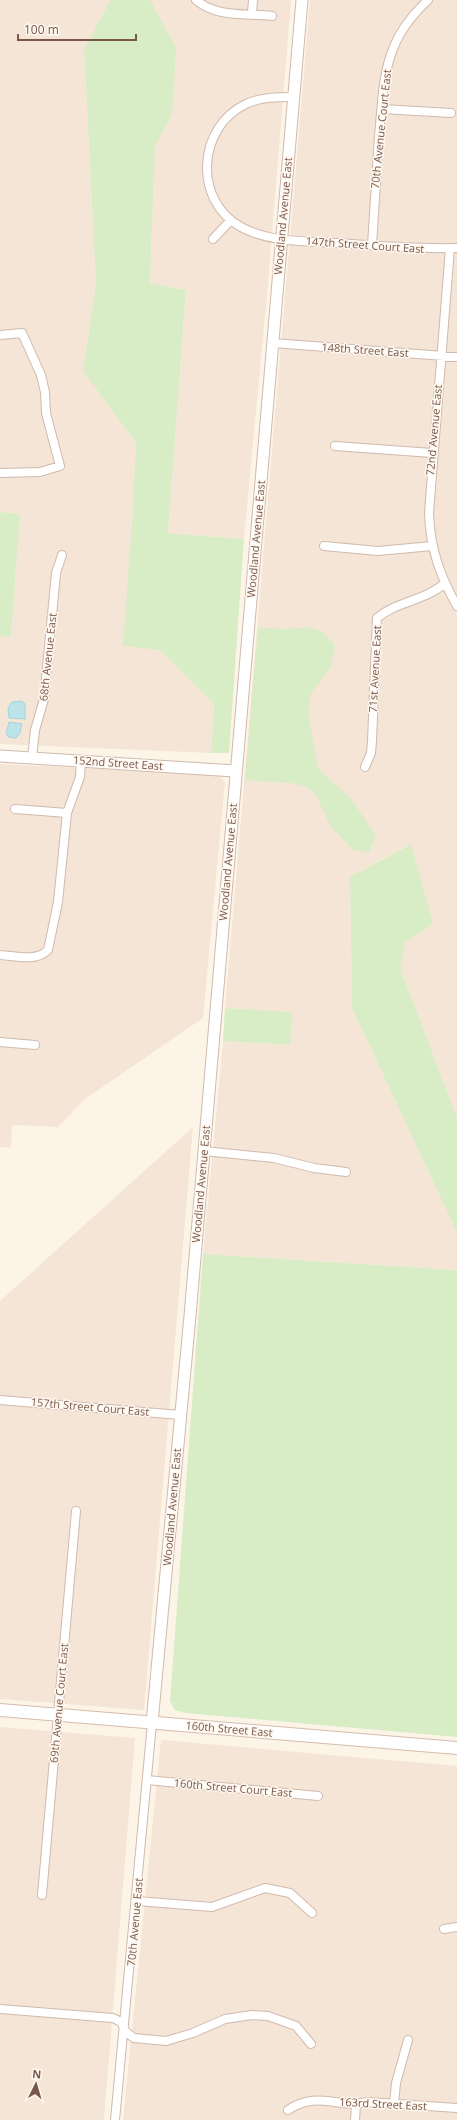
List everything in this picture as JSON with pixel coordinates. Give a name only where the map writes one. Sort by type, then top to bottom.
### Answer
[{"type":"main road","name":"160th Street East","points":[[0,1710],[457,1748]]},
{"type":"street","points":[[196,0],[210,9],[220,12],[272,16]]},
{"type":"street","points":[[252,14],[253,0]]},
{"type":"street","name":"Woodland Avenue East","points":[[152,1723],[204,1151],[235,771],[302,0]]},
{"type":"street","name":"70th Avenue Court East","points":[[372,245],[382,109],[387,67],[393,48],[402,29],[422,2]]},
{"type":"street","points":[[213,239],[231,220],[222,211],[211,193],[208,183],[206,160],[213,137],[219,127],[235,110],[257,100],[268,97],[294,97]]},
{"type":"street","points":[[382,109],[451,113]]},
{"type":"street","name":"147th Street Court East","points":[[231,220],[252,233],[281,239],[421,249],[453,248]]},
{"type":"street","name":"72nd Avenue East","points":[[453,248],[441,356],[429,505],[432,546],[443,584],[457,606]]},
{"type":"street","points":[[0,335],[22,333],[41,375],[45,392],[46,413],[60,466],[40,472],[0,473]]},
{"type":"street","name":"148th Street East","points":[[273,343],[457,357]]},
{"type":"street","points":[[335,446],[432,453]]},
{"type":"street","points":[[324,546],[378,551],[432,546]]},
{"type":"street","name":"68th Avenue East","points":[[32,758],[35,730],[44,699],[56,573],[62,555]]},
{"type":"street","name":"71st Avenue East","points":[[365,767],[371,753],[372,741],[377,618],[389,609],[429,594],[443,584]]},
{"type":"street","name":"152nd Street East","points":[[0,756],[235,771]]},
{"type":"street","points":[[0,955],[36,958],[47,951],[50,944],[58,902],[67,813],[80,777],[81,761]]},
{"type":"street","points":[[15,809],[67,813]]},
{"type":"street","points":[[0,1042],[35,1045]]},
{"type":"street","points":[[204,1151],[274,1158],[314,1168],[346,1172]]},
{"type":"street","name":"157th Street Court East","points":[[0,1400],[180,1415]]},
{"type":"street","name":"69th Avenue Court East","points":[[42,1894],[76,1510]]},
{"type":"street","name":"70th Avenue East","points":[[115,2120],[137,1901],[152,1723]]},
{"type":"street","name":"160th Street Court East","points":[[147,1780],[318,1796]]},
{"type":"street","points":[[137,1901],[212,1907],[265,1888],[290,1893],[312,1913]]},
{"type":"street","points":[[444,1928],[457,1927]]},
{"type":"street","points":[[0,2009],[113,2018],[121,2022],[126,2032],[134,2038],[166,2041],[193,2033],[225,2019],[252,2015],[268,2016],[296,2026],[310,2044]]},
{"type":"street","points":[[394,2103],[398,2070],[408,2040]]},
{"type":"street","name":"163rd Street East","points":[[288,2110],[305,2101],[319,2100],[356,2104],[368,2102],[394,2103],[457,2108]]},
{"type":"street","points":[[355,2120],[356,2104]]},
{"type":"shaded area","points":[[0,0],[110,0],[84,50],[96,283],[83,371],[136,443],[132,523],[160,650],[214,704],[211,753],[0,744],[0,636],[11,636],[20,514],[0,512]]},
{"type":"shaded area","points":[[150,0],[291,0],[267,295],[244,539],[168,533],[186,290],[150,283],[155,145],[172,115]]},
{"type":"shaded area","points":[[310,0],[457,0],[457,1118],[401,970],[410,844],[350,877],[352,1008],[457,1233],[457,1270],[203,1254],[223,1041],[290,1045],[291,1012],[225,1008]]},
{"type":"shaded area","points":[[0,764],[218,775],[225,782],[203,1018],[85,1099],[58,1127],[12,1125],[11,1148],[0,1147]]},
{"type":"shaded area","points":[[193,1127],[144,1710],[0,1699],[0,1301]]},
{"type":"shaded area","points":[[0,1727],[135,1738],[104,2120],[0,2120]]},
{"type":"shaded area","points":[[161,1740],[457,1766],[457,2120],[123,2120]]},
{"type":"green space","points":[[110,0],[150,0],[176,48],[172,115],[155,146],[150,283],[186,290],[168,533],[244,539],[229,753],[211,753],[214,704],[160,650],[123,646],[136,443],[83,371],[96,283],[84,50]]},
{"type":"green space","points":[[0,512],[20,514],[11,637],[0,636]]},
{"type":"green space","points":[[309,627],[321,631],[335,645],[330,668],[311,693],[308,712],[318,768],[352,800],[376,836],[369,852],[353,850],[331,827],[316,795],[307,787],[291,783],[245,780],[258,628],[286,629]]},
{"type":"green space","points":[[411,844],[433,924],[404,943],[401,970],[457,1118],[457,1233],[352,1008],[350,877]]},
{"type":"green space","points":[[225,1008],[292,1012],[290,1045],[223,1041]]},
{"type":"green space","points":[[203,1254],[457,1270],[457,1737],[185,1713],[175,1710],[170,1701]]},
{"type":"water","points":[[22,701],[25,704],[25,719],[9,718],[8,708],[12,702]]},
{"type":"water","points":[[9,722],[22,724],[20,733],[16,738],[9,737],[6,734]]}]
